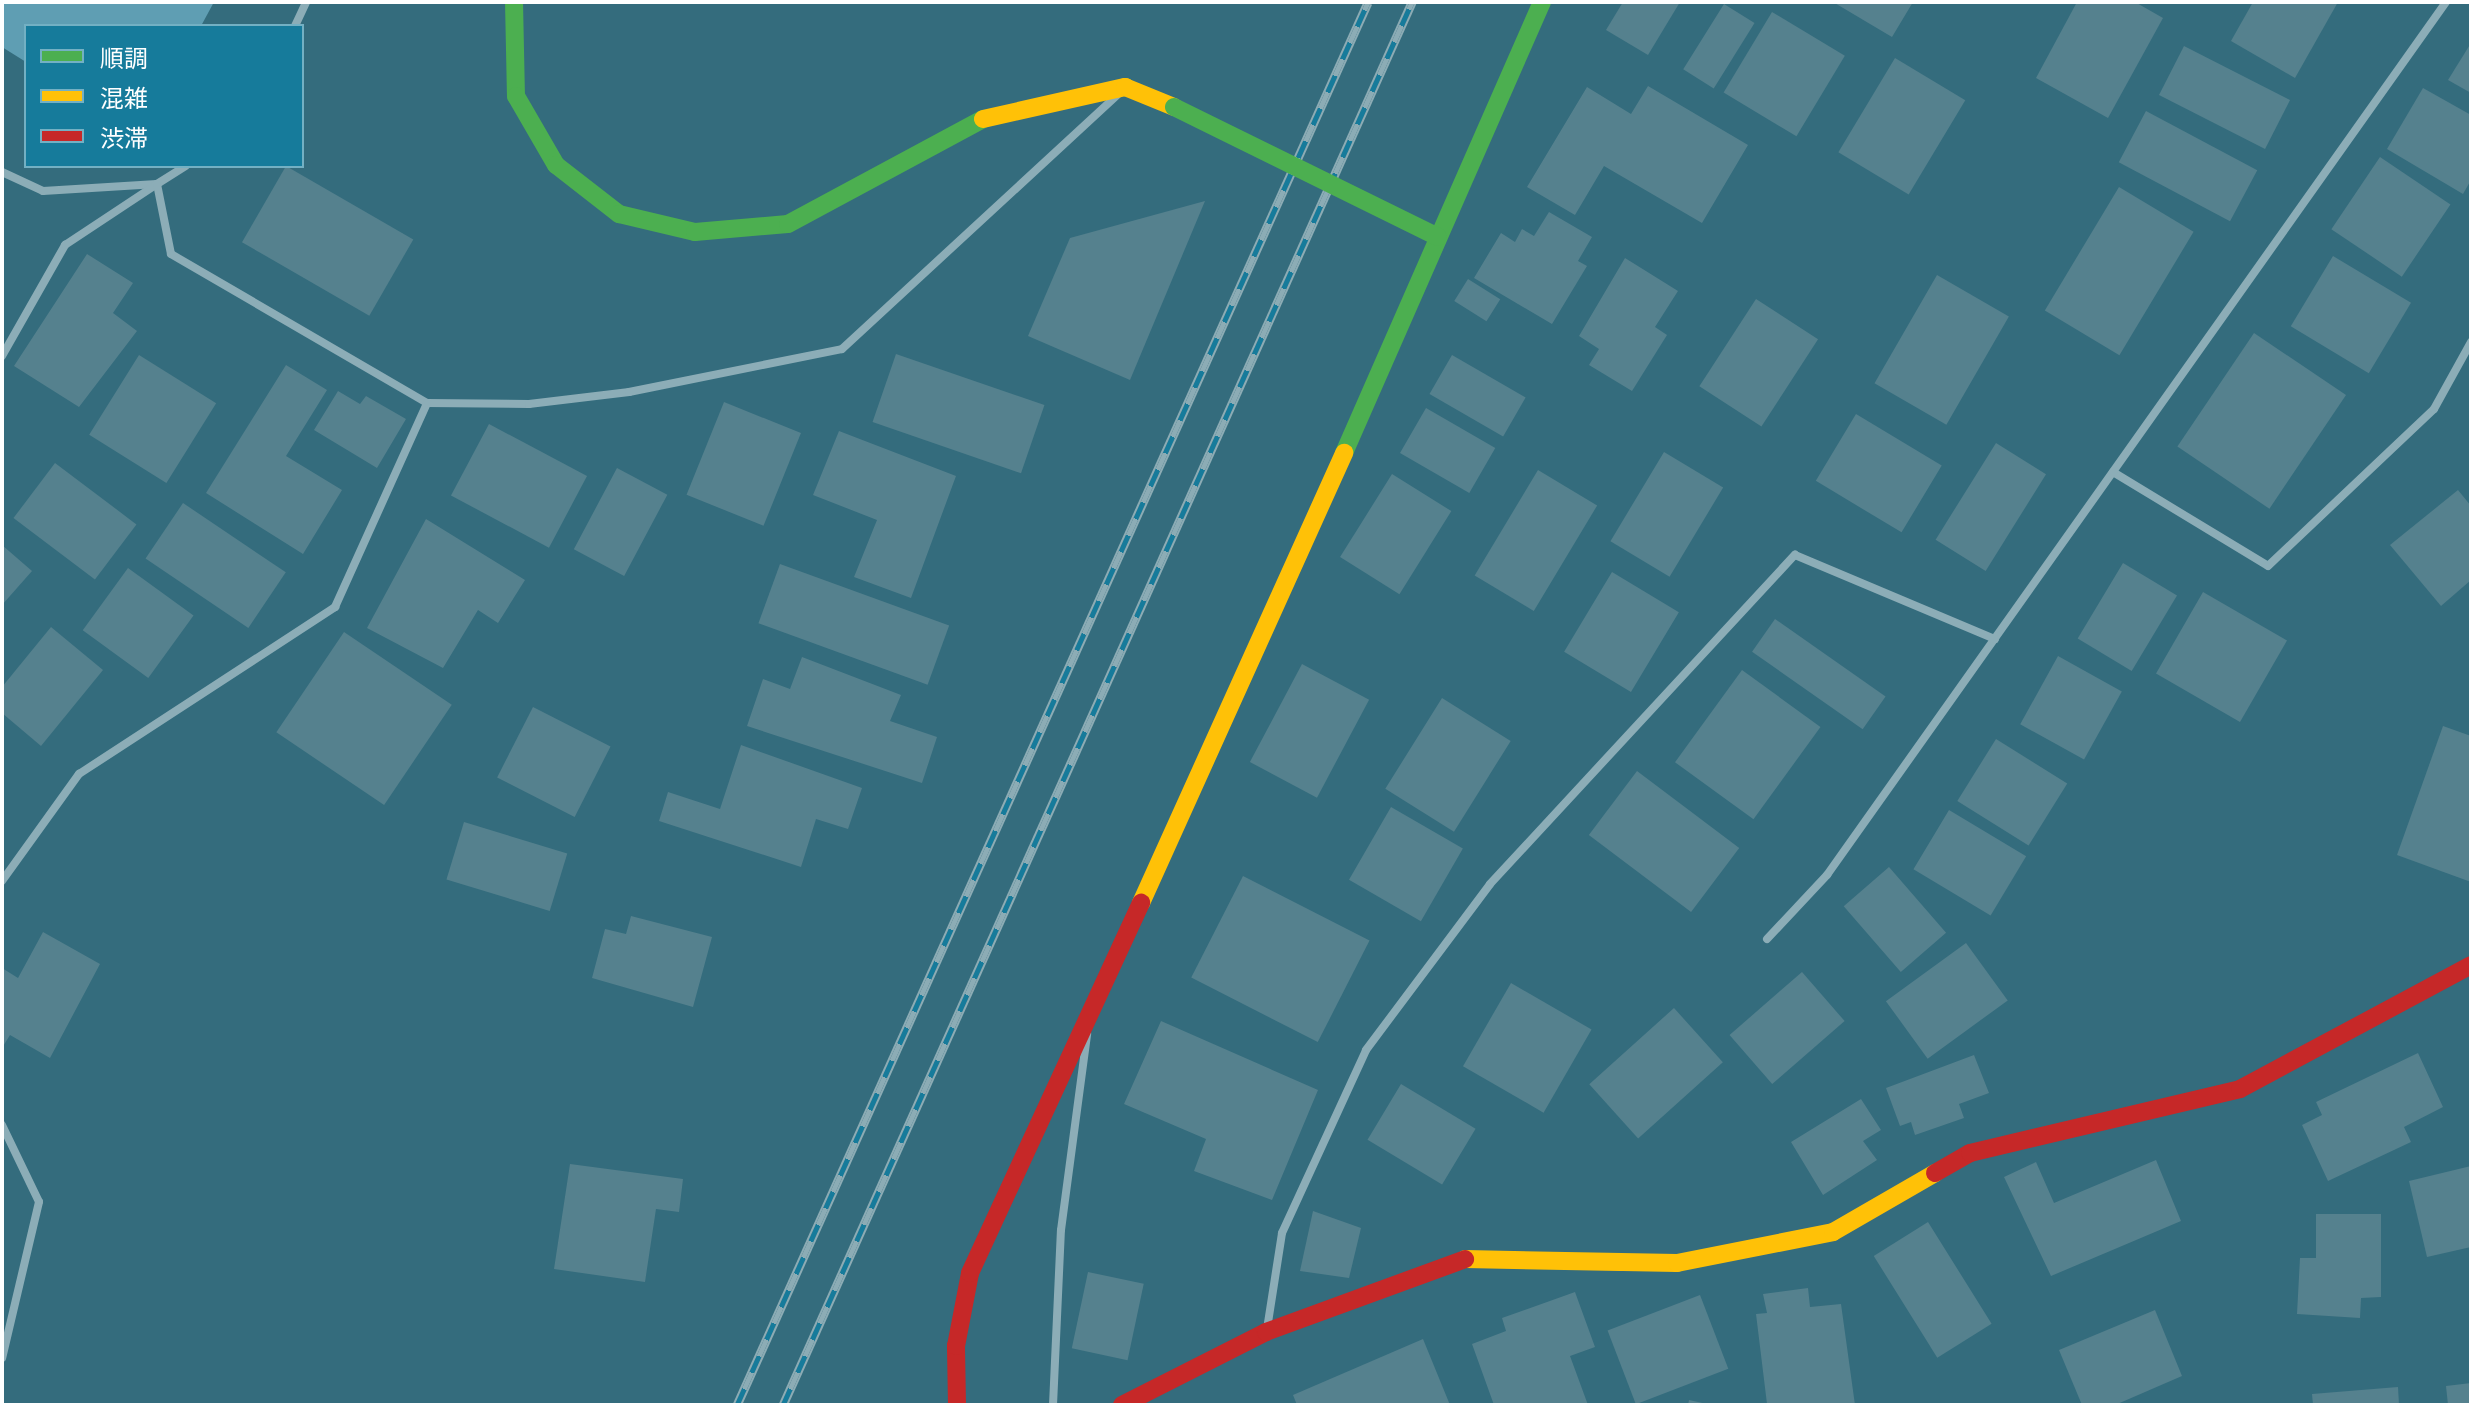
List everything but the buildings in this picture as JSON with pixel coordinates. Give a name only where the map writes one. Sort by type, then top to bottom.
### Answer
[{"type":"street","points":[[296,24],[306,2]]},
{"type":"street","points":[[514,2],[516,96],[556,165],[619,214],[695,232],[788,224],[994,113],[1125,87],[1174,107],[1438,237]]},
{"type":"street","points":[[957,1405],[956,1346],[970,1273],[1009,1178],[1088,1025],[1542,2]]},
{"type":"street","points":[[1767,939],[1827,875],[2446,2]]},
{"type":"street","points":[[157,184],[171,254],[427,403],[529,404],[629,392],[842,349],[1125,87]]},
{"type":"street","points":[[2,356],[65,245],[183,168]]},
{"type":"street","points":[[2,172],[43,191],[157,184]]},
{"type":"street","points":[[2113,472],[2268,566],[2434,409],[2471,342]]},
{"type":"street","points":[[2,881],[79,774],[335,607],[427,403]]},
{"type":"street","points":[[1266,1332],[1282,1233],[1366,1050],[1490,884],[1795,555],[1995,639]]},
{"type":"street","points":[[1122,1405],[1266,1332],[1461,1259],[1677,1263],[1833,1232],[1970,1153],[2240,1089],[2471,965]]},
{"type":"street","points":[[1053,1405],[1061,1230],[1088,1025]]},
{"type":"street","points":[[2,1125],[39,1202],[2,1358]]},
{"type":"water","points":[[2,2],[214,2],[202,24],[24,24],[24,61],[2,47]]},
{"type":"railway","points":[[737,1405],[1368,2]]},
{"type":"railway","points":[[783,1405],[1412,2]]},
{"type":"traffic: fast","points":[[514,2],[516,96],[556,165],[619,214],[695,232],[788,224],[983,119]]},
{"type":"traffic: fast","points":[[1344,453],[1542,2]]},
{"type":"traffic: fast","points":[[1174,107],[1438,237]]},
{"type":"traffic: slow","points":[[983,119],[1125,87],[1174,107]]},
{"type":"traffic: slow","points":[[1141,903],[1344,453]]},
{"type":"traffic: slow","points":[[1465,1259],[1677,1263],[1833,1232],[1935,1173]]},
{"type":"traffic: jam","points":[[957,1405],[956,1346],[970,1273],[1141,903]]},
{"type":"traffic: jam","points":[[1935,1173],[1970,1153],[2240,1089],[2471,965]]},
{"type":"traffic: jam","points":[[1122,1405],[1266,1332],[1465,1259]]}]
